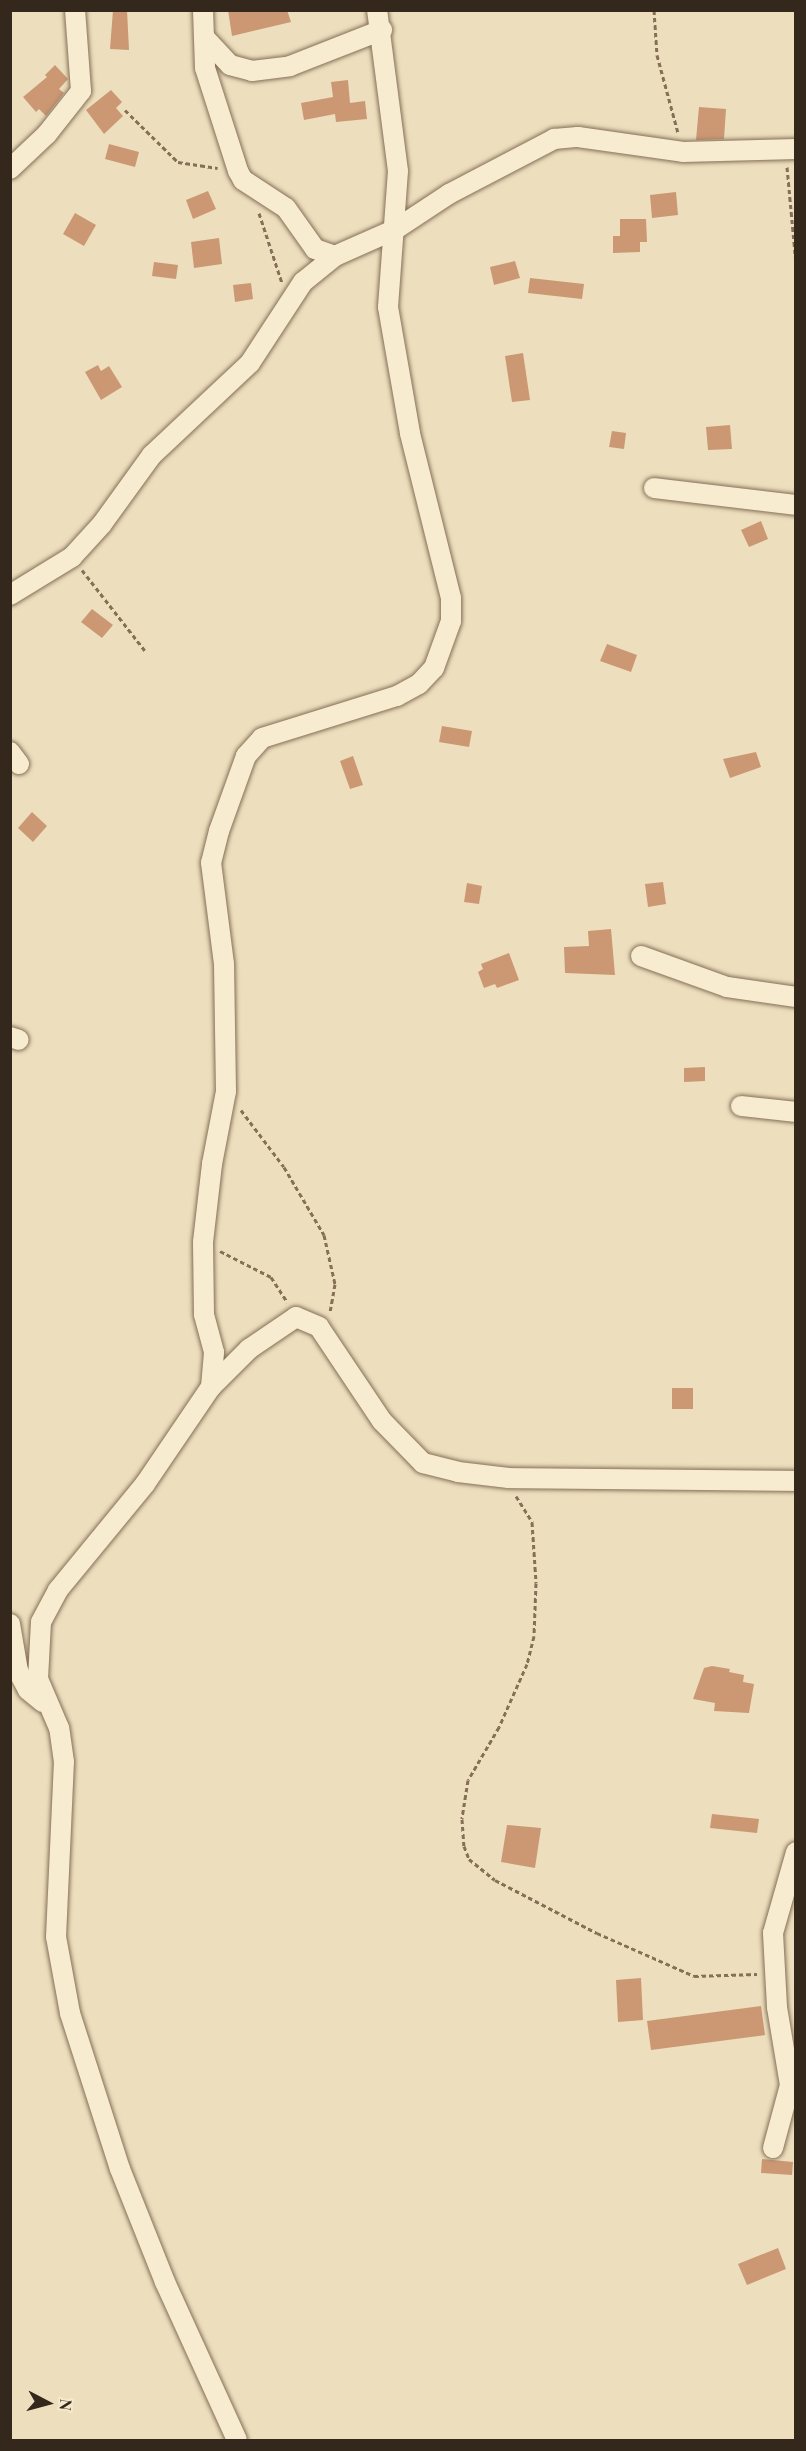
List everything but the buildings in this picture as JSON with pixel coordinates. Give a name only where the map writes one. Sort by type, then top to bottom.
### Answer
[{"type":"street","points":[[10,169],[47,134],[81,91],[75,10]]},
{"type":"street","points":[[204,10],[205,68],[244,178],[286,208],[315,249],[335,256]]},
{"type":"street","points":[[212,1388],[214,1352],[204,1314],[203,1242],[212,1164],[226,1091],[224,964],[211,863],[246,756],[262,738],[283,729],[397,696],[419,684],[434,668],[451,621],[451,598],[410,433],[388,307],[396,229],[398,171],[382,30],[377,10]]},
{"type":"street","points":[[204,37],[230,65],[252,71],[290,66],[382,30]]},
{"type":"street","points":[[10,595],[72,557],[102,524],[152,455],[250,363],[303,282],[335,256],[396,229],[457,189],[554,139],[578,137],[683,152],[790,150]]},
{"type":"street","points":[[654,488],[795,505]]},
{"type":"street","points":[[641,956],[727,987],[795,997]]},
{"type":"street","points":[[741,1106],[795,1112]]},
{"type":"street","points":[[237,2440],[165,2282],[120,2169],[70,2013],[56,1937],[64,1762],[58,1728],[45,1704],[38,1670],[41,1622],[58,1590],[144,1484],[212,1388],[249,1349],[296,1317],[311,1320],[326,1336],[381,1421],[423,1463],[507,1478],[795,1481]]},
{"type":"street","points":[[10,1624],[18,1671],[28,1690],[45,1704]]},
{"type":"street","points":[[773,2148],[790,2085],[774,1973],[773,1933],[795,1852]]},
{"type":"path","points":[[654,10],[657,55],[683,152]]},
{"type":"path","points":[[125,110],[178,162],[244,178],[272,260],[290,301]]},
{"type":"path","points":[[790,150],[795,264]]},
{"type":"path","points":[[72,557],[146,652]]},
{"type":"path","points":[[226,1091],[284,1167],[324,1235],[335,1284],[326,1336]]},
{"type":"path","points":[[203,1242],[271,1277],[296,1317]]},
{"type":"path","points":[[507,1478],[532,1522],[534,1636],[527,1664],[499,1727],[468,1780],[462,1819],[464,1846],[469,1858],[495,1880],[597,1933],[694,1976],[774,1973]]}]
